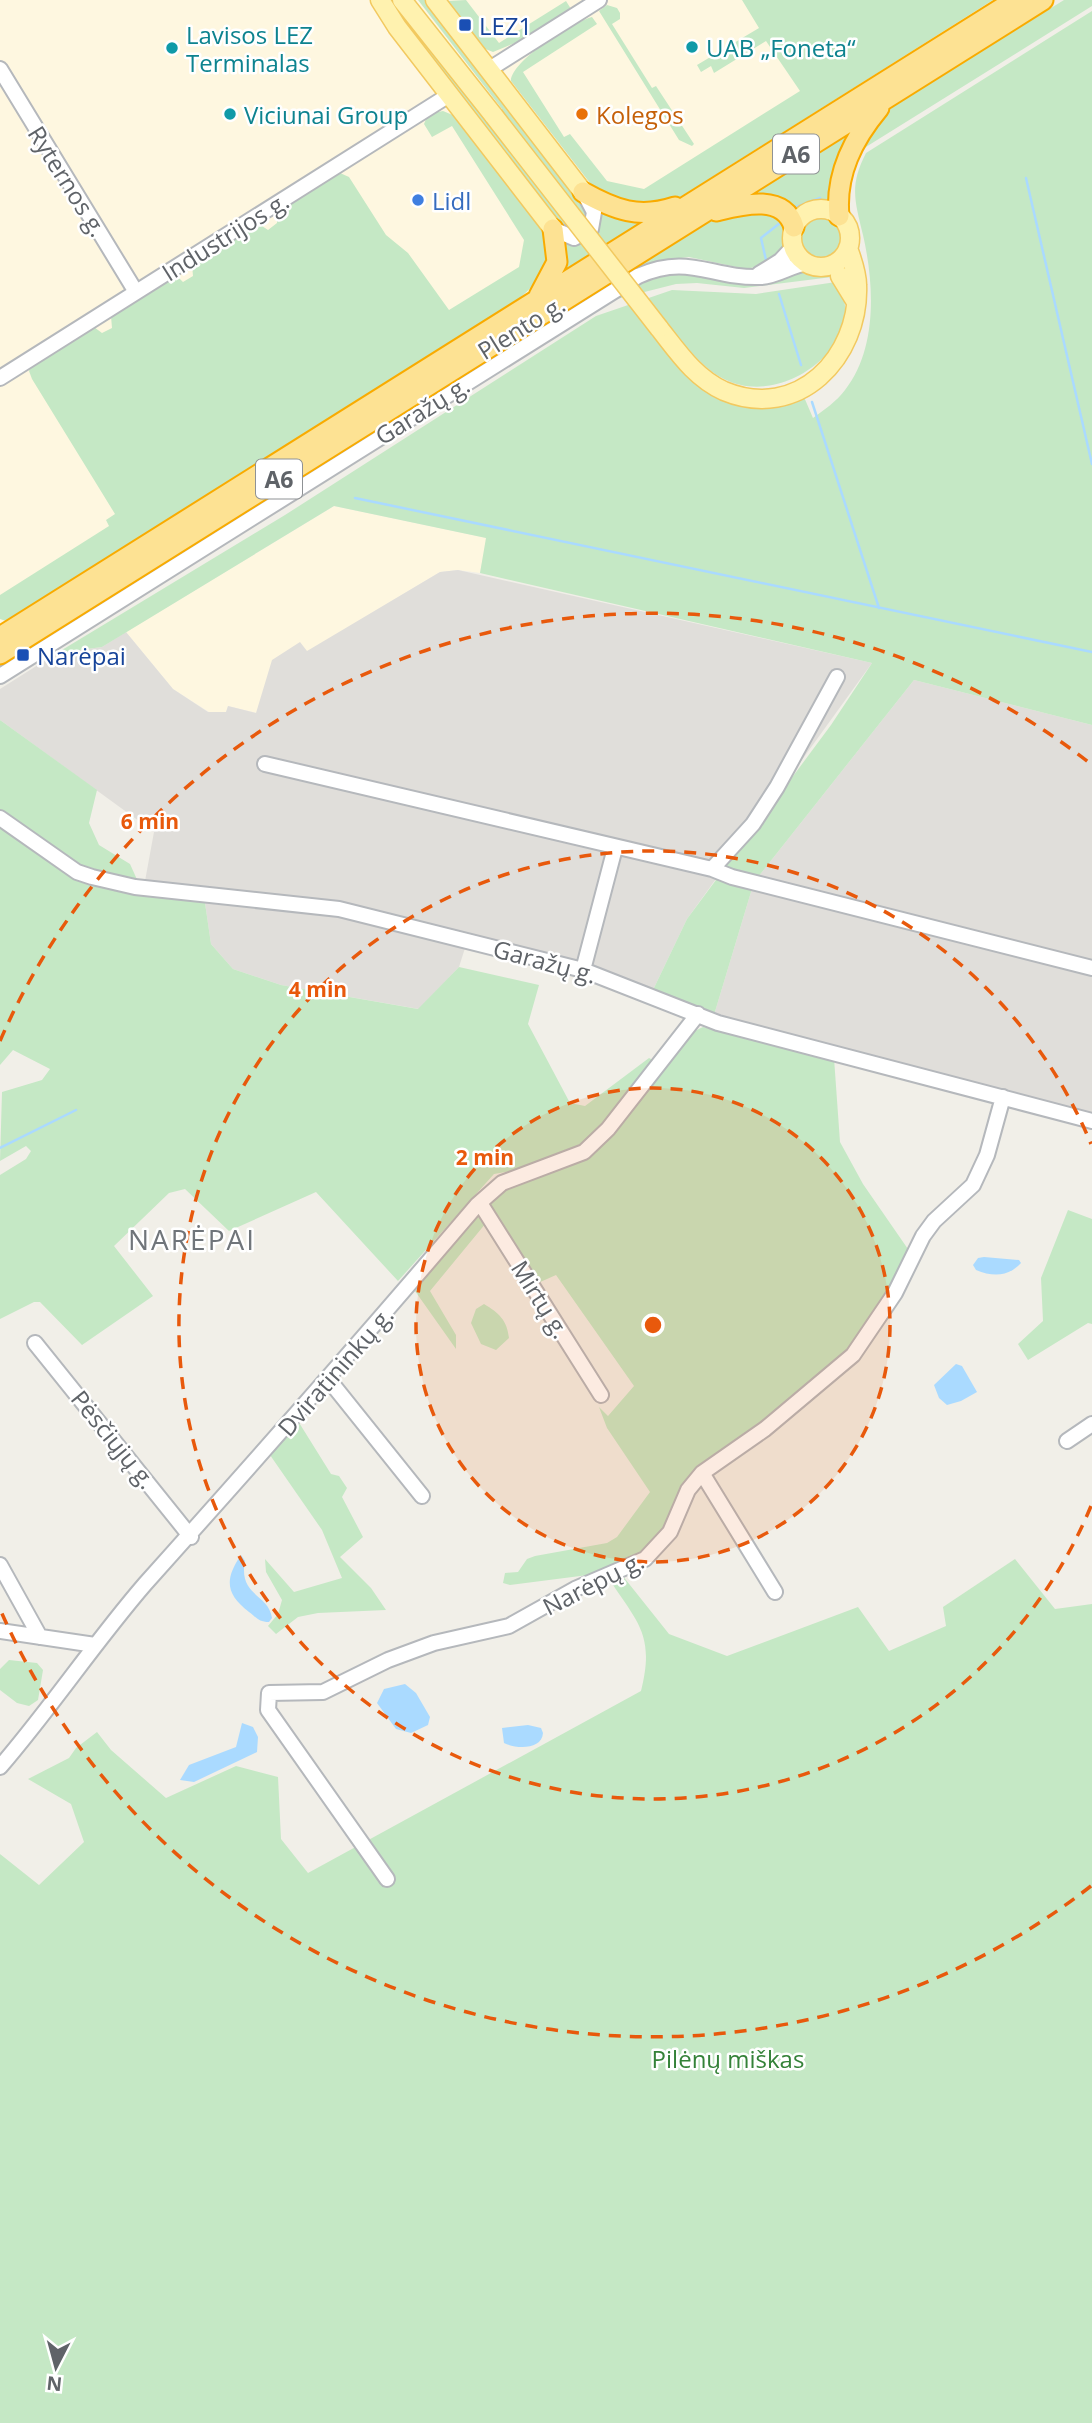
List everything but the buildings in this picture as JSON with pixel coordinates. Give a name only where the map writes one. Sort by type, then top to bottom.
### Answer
[{"type":"highway","name":"Plento g.","points":[[0,654],[1015,0]]},
{"type":"highway","name":"Plento g.","points":[[0,638],[9,626],[536,300],[891,94],[1043,0]]},
{"type":"highway","points":[[839,216],[839,191],[850,148],[891,94]]},
{"type":"highway","points":[[583,192],[612,208],[634,213],[699,206],[762,204],[785,211],[794,237]]},
{"type":"highway","points":[[536,300],[557,262],[553,229]]},
{"type":"main road","points":[[380,0],[449,95],[553,229]]},
{"type":"main road","points":[[435,0],[583,192]]},
{"type":"main road","points":[[407,3],[659,328],[691,367],[710,383],[738,395],[770,398],[803,388],[830,368],[848,341],[856,302],[856,270],[848,248],[849,231],[839,216],[823,209],[806,214],[794,237],[808,264],[835,270],[856,302]]},
{"type":"main road","points":[[835,270],[848,248]]},
{"type":"street","points":[[488,70],[599,0]]},
{"type":"street","name":"Ryternos g.","points":[[0,69],[136,292]]},
{"type":"street","name":"Industrijos g.","points":[[0,378],[449,95]]},
{"type":"street","points":[[553,229],[574,238],[591,229],[594,212],[583,192]]},
{"type":"street","points":[[754,277],[780,261],[794,237]]},
{"type":"street","name":"Garažų g.","points":[[0,676],[638,276],[675,265],[754,277],[776,274],[808,264]]},
{"type":"street","points":[[712,870],[752,824],[777,787],[837,677]]},
{"type":"street","points":[[265,764],[712,870],[1092,968]]},
{"type":"street","name":"Garažų g.","points":[[0,818],[77,872],[92,877],[135,887],[339,909],[583,970],[718,1023],[1092,1121]]},
{"type":"street","points":[[583,970],[615,848]]},
{"type":"street","name":"Dviratininkų g.","points":[[0,1767],[44,1717],[94,1644],[329,1380],[480,1203],[502,1183],[584,1152],[608,1129],[698,1014]]},
{"type":"street","name":"Narėpų g.","points":[[387,1879],[268,1710],[266,1698],[269,1693],[323,1692],[388,1660],[435,1643],[517,1622],[575,1589],[627,1569],[661,1546],[688,1490],[702,1473],[765,1429],[853,1355],[895,1293],[934,1221],[973,1185],[987,1155],[1003,1097]]},
{"type":"street","name":"Mirtų g.","points":[[480,1203],[601,1395]]},
{"type":"street","name":"Pėsčiųjų g.","points":[[35,1343],[191,1537]]},
{"type":"street","points":[[329,1380],[422,1496]]},
{"type":"street","points":[[1067,1441],[1092,1424]]},
{"type":"street","points":[[702,1473],[775,1592]]},
{"type":"street","points":[[0,1565],[40,1637]]},
{"type":"street","points":[[0,1631],[94,1644]]},
{"type":"shaded area","points":[[0,0],[993,0],[0,625]]},
{"type":"shaded area","points":[[334,506],[487,538],[480,573],[458,570],[440,572],[307,652],[257,713],[228,706],[226,712],[209,712],[173,689],[126,632]]},
{"type":"shaded area","points":[[458,570],[872,663],[687,919],[653,990],[606,970],[345,903],[145,881],[154,832],[0,720],[0,689],[57,653],[102,647],[126,632],[173,689],[208,712],[226,712],[228,706],[256,713],[272,660],[300,642],[307,651],[440,572]]},
{"type":"shaded area","points":[[914,680],[1092,725],[1092,1115],[714,1015],[754,882]]},
{"type":"shaded area","points":[[205,903],[345,918],[465,948],[459,967],[419,1009],[281,985],[233,969],[211,944]]},
{"type":"green space","points":[[388,0],[393,0],[404,11],[487,121],[502,109],[418,0],[428,0],[587,209],[587,220],[577,230],[560,229]]},
{"type":"green space","points":[[466,0],[499,43],[566,1],[571,9],[527,38],[493,52],[483,48],[448,1]]},
{"type":"green space","points":[[742,0],[993,0],[671,203],[628,202],[599,190],[590,183],[511,81],[521,63],[544,43],[592,17],[597,24],[523,72],[564,137],[570,134],[607,181],[644,189],[800,91],[766,41],[714,73],[711,66],[701,72],[697,65],[759,28]]},
{"type":"green space","points":[[1064,0],[1092,0],[1092,6],[853,155],[884,114],[901,101]]},
{"type":"green space","points":[[607,5],[617,8],[620,19],[612,24],[652,88],[656,86],[694,144],[692,146],[679,140],[599,11]]},
{"type":"green space","points":[[1092,11],[1092,725],[914,680],[754,882],[714,1015],[653,990],[687,919],[831,725],[872,663],[480,573],[486,538],[334,506],[102,647],[57,653],[285,515],[596,316],[672,290],[756,294],[836,282],[845,303],[843,324],[834,345],[818,363],[797,377],[773,385],[748,386],[715,374],[667,323],[652,334],[682,369],[712,393],[804,397],[813,418],[845,390],[856,373],[868,335],[871,294],[867,254],[855,194],[857,175],[866,153]]},
{"type":"green space","points":[[443,111],[455,116],[544,232],[546,263],[535,283],[519,299],[6,621],[0,619],[0,595],[109,526],[106,520],[115,514],[32,379],[29,371],[31,366],[94,327],[102,333],[112,328],[111,316],[177,276],[183,282],[193,276],[192,265],[259,224],[268,230],[277,223],[277,212],[340,173],[349,177],[386,235],[408,253],[449,310],[519,267],[524,240],[452,126],[432,137],[424,124],[428,114]]},
{"type":"green space","points":[[852,130],[831,204],[811,204],[795,215],[748,195]]},
{"type":"green space","points":[[765,209],[786,224],[785,245],[781,253],[760,266],[746,269],[689,257],[657,261],[644,266],[32,651],[30,649],[150,570],[714,218]]},
{"type":"green space","points":[[602,210],[646,219],[558,274],[564,244],[579,242],[590,236],[598,225]]},
{"type":"green space","points":[[821,216],[836,223],[843,238],[836,253],[821,260],[806,253],[799,238],[806,223]]},
{"type":"green space","points":[[805,270],[832,277],[744,288],[697,283],[676,284],[609,301],[655,276],[673,272],[694,273],[748,285]]},
{"type":"green space","points":[[0,720],[97,790],[89,823],[99,845],[130,864],[144,895],[205,903],[211,944],[233,969],[281,985],[418,1009],[459,967],[539,985],[528,1024],[570,1103],[585,1106],[649,1058],[657,1062],[588,1145],[533,1167],[494,1174],[398,1281],[316,1192],[229,1231],[185,1189],[169,1193],[114,1246],[153,1296],[82,1345],[40,1302],[34,1302],[0,1319],[0,1175],[26,1159],[31,1151],[26,1146],[0,1161],[2,1092],[42,1080],[50,1069],[13,1050],[0,1065]]},
{"type":"green space","points":[[703,1027],[834,1058],[840,1142],[863,1184],[910,1252],[891,1293],[840,1362],[724,1454],[644,1553],[622,1567],[588,1575],[510,1585],[503,1583],[505,1573],[518,1572],[527,1559],[607,1543],[617,1537],[650,1492],[607,1428],[599,1407],[608,1416],[634,1386],[556,1275],[538,1283],[530,1293],[486,1223],[430,1291],[456,1335],[456,1349],[415,1291],[464,1225],[486,1201],[510,1187],[578,1162],[600,1148],[661,1065],[688,1036]]},
{"type":"green space","points":[[1068,1210],[1092,1219],[1092,1324],[1088,1323],[1028,1360],[1018,1344],[1043,1321],[1041,1278]]},
{"type":"green space","points":[[484,1304],[501,1318],[508,1332],[509,1338],[496,1350],[481,1344],[471,1323],[476,1309]]},
{"type":"green space","points":[[298,1421],[331,1474],[339,1476],[347,1488],[342,1497],[363,1537],[340,1557],[371,1588],[386,1610],[318,1613],[298,1617],[276,1634],[268,1626],[278,1614],[282,1600],[266,1572],[265,1559],[294,1592],[342,1578],[322,1530],[270,1455]]},
{"type":"green space","name":"Pilėnų miškas","points":[[1015,1559],[1055,1609],[1092,1604],[1092,2423],[0,2423],[0,1854],[39,1885],[84,1842],[71,1804],[28,1779],[69,1758],[76,1748],[97,1732],[111,1750],[166,1798],[236,1766],[278,1777],[281,1839],[308,1873],[641,1691],[645,1672],[645,1643],[636,1619],[609,1579],[622,1575],[669,1634],[727,1656],[858,1607],[889,1651],[946,1626],[943,1607]]},
{"type":"green space","points":[[9,1660],[37,1663],[43,1670],[38,1700],[29,1706],[17,1703],[0,1690],[0,1669]]},
{"type":"water","points":[[978,1258],[1019,1260],[1021,1263],[1006,1273],[988,1274],[976,1270],[973,1265]]},
{"type":"water","points":[[956,1364],[962,1366],[977,1392],[947,1405],[939,1398],[934,1385]]},
{"type":"water","points":[[241,1555],[245,1561],[246,1581],[270,1610],[272,1618],[269,1622],[256,1618],[232,1593],[230,1579]]},
{"type":"water","points":[[405,1684],[416,1693],[430,1717],[428,1725],[411,1733],[396,1729],[377,1703],[384,1689]]},
{"type":"water","points":[[242,1723],[253,1727],[258,1737],[257,1752],[194,1782],[180,1780],[189,1765],[236,1747]]},
{"type":"water","points":[[528,1725],[541,1728],[542,1739],[538,1743],[521,1747],[504,1743],[502,1728]]},
{"type":"waterway","points":[[1026,178],[1092,464]]},
{"type":"waterway","points":[[796,207],[820,198]]},
{"type":"waterway","points":[[766,260],[761,238],[780,223]]},
{"type":"waterway","points":[[779,294],[801,365]]},
{"type":"waterway","points":[[812,402],[879,608]]},
{"type":"waterway","points":[[355,498],[1092,652]]},
{"type":"waterway","points":[[0,1148],[76,1110]]},
{"type":"place","name":"LEZ1","points":[[465,25]]},
{"type":"place","name":"UAB „Foneta“","points":[[692,47]]},
{"type":"place","name":"Lavisos LEZ Terminalas","points":[[172,48]]},
{"type":"place","name":"Viciunai Group","points":[[230,114]]},
{"type":"place","name":"Kolegos","points":[[582,114]]},
{"type":"place","name":"Lidl","points":[[418,200]]},
{"type":"place","name":"Narėpai","points":[[23,655]]},
{"type":"district","name":"NARĖPAI","points":[[192,1239]]}]
